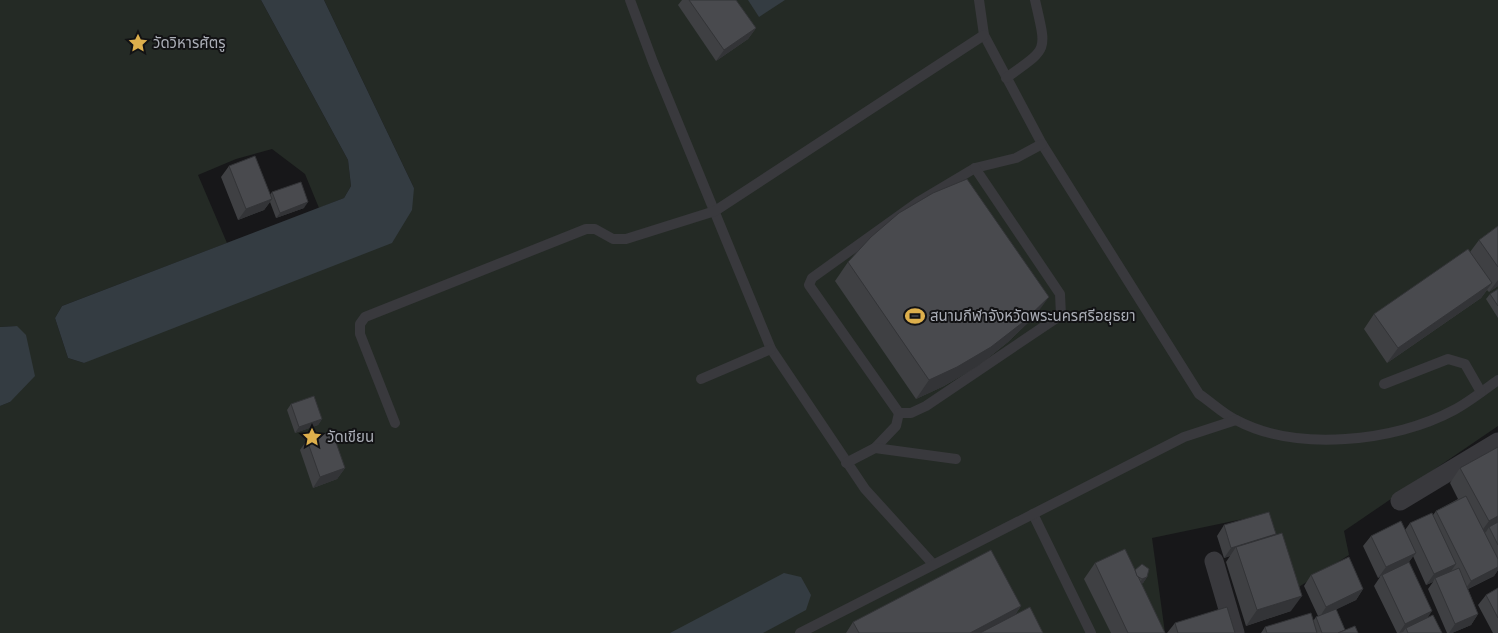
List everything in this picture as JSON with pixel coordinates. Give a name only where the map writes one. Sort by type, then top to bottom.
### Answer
[{"type":"street","points":[[1400,501],[1498,442]]},
{"type":"street","points":[[1214,561],[1235,633]]},
{"type":"lane","points":[[630,0],[653,62],[771,349],[865,489],[933,564]]},
{"type":"lane","points":[[979,0],[984,36],[1042,144],[1199,394],[1236,420],[1274,435],[1318,440],[1387,434],[1426,422],[1454,410],[1498,380]]},
{"type":"lane","points":[[1006,78],[1040,54],[1044,39],[1035,0]]},
{"type":"lane","points":[[395,424],[360,334],[360,324],[365,317],[586,229],[595,229],[613,239],[626,239],[715,211],[984,36]]},
{"type":"lane","points":[[846,463],[875,448],[896,426],[899,414],[810,285],[812,278],[918,202],[975,168],[1016,158],[1042,144]]},
{"type":"lane","points":[[899,414],[911,413],[926,406],[1061,315],[1060,294],[975,168]]},
{"type":"lane","points":[[701,379],[771,349]]},
{"type":"lane","points":[[1384,384],[1448,359],[1465,364],[1481,392]]},
{"type":"lane","points":[[800,633],[1184,437],[1236,420]]},
{"type":"lane","points":[[875,448],[956,459]]},
{"type":"lane","points":[[1033,514],[1091,633]]},
{"type":"shaded area","name":"สนามกีฬาจังหวัดพระนครศรีอยุธยา","points":[[0,0],[261,0],[348,160],[351,186],[344,198],[319,208],[305,174],[272,149],[236,159],[198,175],[227,243],[62,306],[55,318],[68,358],[84,363],[414,188],[324,0],[1498,0],[1498,426],[1344,531],[1349,555],[1294,590],[1267,514],[1152,538],[1165,633],[0,633],[0,406],[10,402],[17,326],[0,327]]},
{"type":"shaded area","points":[[261,0],[324,0],[414,188],[412,210],[392,243],[84,363],[68,358],[55,318],[62,306],[344,198],[351,186],[348,160]]},
{"type":"shaded area","points":[[748,0],[785,0],[759,17]]},
{"type":"shaded area","points":[[17,326],[26,335],[35,376],[10,402],[0,406],[0,327]]},
{"type":"shaded area","points":[[784,573],[801,577],[811,595],[806,610],[763,633],[670,633]]},
{"type":"building","points":[[689,0],[736,0],[756,28],[724,50]]},
{"type":"building","points":[[255,156],[272,199],[246,209],[229,166]]},
{"type":"building","points":[[967,179],[1049,297],[1022,323],[991,347],[957,367],[929,380],[848,262],[871,237],[899,213],[933,193]]},
{"type":"building","points":[[301,182],[308,202],[280,213],[272,192]]},
{"type":"building","points":[[1498,226],[1498,267],[1479,240]]},
{"type":"building","points":[[1468,249],[1492,283],[1398,348],[1374,314]]},
{"type":"building","points":[[1498,289],[1498,306],[1490,294]]},
{"type":"building","points":[[314,396],[322,419],[299,427],[291,404]]},
{"type":"building","points":[[332,431],[345,468],[320,477],[307,440]]},
{"type":"building","points":[[1498,447],[1498,516],[1489,521],[1460,468]]},
{"type":"building","points":[[1466,496],[1498,559],[1498,567],[1471,581],[1436,511]]},
{"type":"building","points":[[1269,512],[1276,534],[1231,548],[1224,525]]},
{"type":"building","points":[[1432,513],[1456,564],[1434,574],[1410,523]]},
{"type":"building","points":[[1401,521],[1416,553],[1386,567],[1371,536]]},
{"type":"building","points":[[1498,522],[1498,545],[1489,527]]},
{"type":"building","points":[[1282,533],[1302,596],[1257,610],[1236,547]]},
{"type":"building","points":[[1125,549],[1165,633],[1128,633],[1095,563]]},
{"type":"building","points":[[991,550],[1021,606],[970,633],[859,633],[853,622]]},
{"type":"building","points":[[1349,557],[1363,589],[1326,607],[1311,575]]},
{"type":"building","points":[[1409,562],[1432,611],[1405,624],[1382,575]]},
{"type":"building","points":[[1142,564],[1149,569],[1147,577],[1142,579],[1137,576],[1135,570]]},
{"type":"building","points":[[1459,568],[1478,614],[1455,624],[1435,578]]},
{"type":"building","points":[[1498,588],[1498,618],[1486,595]]},
{"type":"building","points":[[1030,607],[1043,633],[980,633]]},
{"type":"building","points":[[1227,607],[1235,633],[1178,633],[1175,623]]},
{"type":"building","points":[[1336,609],[1345,630],[1338,633],[1322,633],[1316,617]]},
{"type":"building","points":[[1311,613],[1317,633],[1267,633],[1265,627]]},
{"type":"building","points":[[1433,615],[1442,633],[1408,633],[1406,628]]},
{"type":"building","points":[[1355,626],[1358,633],[1338,633]]},
{"type":"place","name":"วัดวิหารศัตรู","points":[[138,43]]},
{"type":"place","name":"สนามกีฬาจังหวัดพระนครศรีอยุธยา","points":[[915,316]]},
{"type":"place","name":"วัดเขียน","points":[[312,437]]}]
